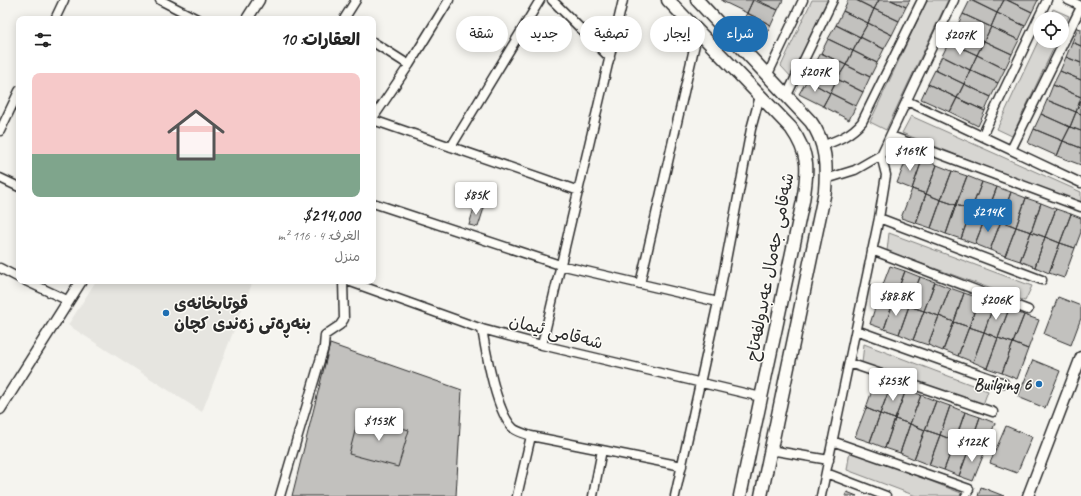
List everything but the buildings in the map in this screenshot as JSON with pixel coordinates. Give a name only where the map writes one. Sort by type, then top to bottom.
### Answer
[{"type":"main road","name":"شەقامی جەمال عەبدولفەتاح","points":[[668,0],[683,16]]},
{"type":"main road","points":[[701,2],[787,95],[818,132],[822,146],[826,179],[825,191],[761,496]]},
{"type":"main road","name":"شەقامی جەمال عەبدولفەتاح","points":[[705,38],[791,128],[800,140],[808,168],[803,201],[740,496]]},
{"type":"street","points":[[56,16],[64,0]]},
{"type":"street","points":[[160,0],[191,16]]},
{"type":"street","points":[[249,16],[259,0]]},
{"type":"street","points":[[346,16],[356,0]]},
{"type":"street","points":[[376,114],[409,65],[449,0]]},
{"type":"street","points":[[451,147],[540,0]]},
{"type":"street","points":[[552,0],[610,58]]},
{"type":"street","points":[[542,345],[623,0]]},
{"type":"street","points":[[768,74],[803,0]]},
{"type":"street","points":[[787,95],[833,0]]},
{"type":"street","points":[[822,146],[855,131],[862,122],[922,0]]},
{"type":"street","points":[[826,179],[855,170],[881,155],[954,0]]},
{"type":"street","points":[[982,136],[1047,0]]},
{"type":"street","points":[[1011,150],[1081,7],[1068,0]]},
{"type":"street","points":[[376,44],[409,65]]},
{"type":"street","points":[[640,284],[693,52]]},
{"type":"street","points":[[675,496],[718,302],[751,128],[760,96]]},
{"type":"street","points":[[907,101],[1081,183]]},
{"type":"street","points":[[0,131],[16,106]]},
{"type":"street","points":[[376,120],[579,191]]},
{"type":"street","points":[[891,136],[1081,207]]},
{"type":"street","points":[[821,496],[879,218],[886,174],[881,155]]},
{"type":"street","points":[[0,178],[16,186]]},
{"type":"street","points":[[376,204],[560,266],[718,302]]},
{"type":"street","points":[[879,218],[1042,280]]},
{"type":"street","points":[[872,250],[1028,310]]},
{"type":"street","points":[[0,268],[16,276]]},
{"type":"street","points":[[32,284],[69,301]]},
{"type":"street","points":[[0,409],[79,284]]},
{"type":"street","points":[[280,496],[324,347],[324,335],[340,325],[344,320],[343,284]]},
{"type":"street","name":"شەقامی ئیمان","points":[[356,284],[482,329],[542,345],[761,397]]},
{"type":"street","points":[[482,329],[492,381],[504,414],[514,429],[531,436],[682,466]]},
{"type":"street","points":[[856,330],[1004,383]]},
{"type":"street","points":[[1028,496],[1081,357]]},
{"type":"street","points":[[849,363],[993,412]]},
{"type":"street","points":[[517,496],[531,436]]},
{"type":"street","points":[[832,441],[969,488],[966,496]]},
{"type":"street","points":[[593,496],[602,450]]},
{"type":"street","points":[[770,450],[829,460]]},
{"type":"street","points":[[826,473],[886,496]]},
{"type":"shaded area","points":[[812,0],[829,0],[792,78],[781,66]]},
{"type":"shaded area","points":[[927,0],[948,0],[886,130],[870,122]]},
{"type":"shaded area","points":[[1053,9],[1060,12],[1052,12]]},
{"type":"shaded area","points":[[1035,48],[1054,48],[1012,136],[997,129]]},
{"type":"shaded area","points":[[911,116],[1081,192],[1081,205],[902,133]]},
{"type":"shaded area","points":[[889,233],[1032,286],[1025,301],[887,251]]},
{"type":"shaded area","points":[[94,284],[252,284],[202,412],[68,325]]},
{"type":"shaded area","points":[[864,344],[988,391],[982,407],[862,363]]},
{"type":"shaded area","points":[[850,450],[961,493],[960,496],[916,496],[847,470]]},
{"type":"place","name":"قوتابخانەی بنەڕەتی زەندی کچان","points":[[166,313]]},
{"type":"place","name":"Builging 6","points":[[1039,384]]}]
